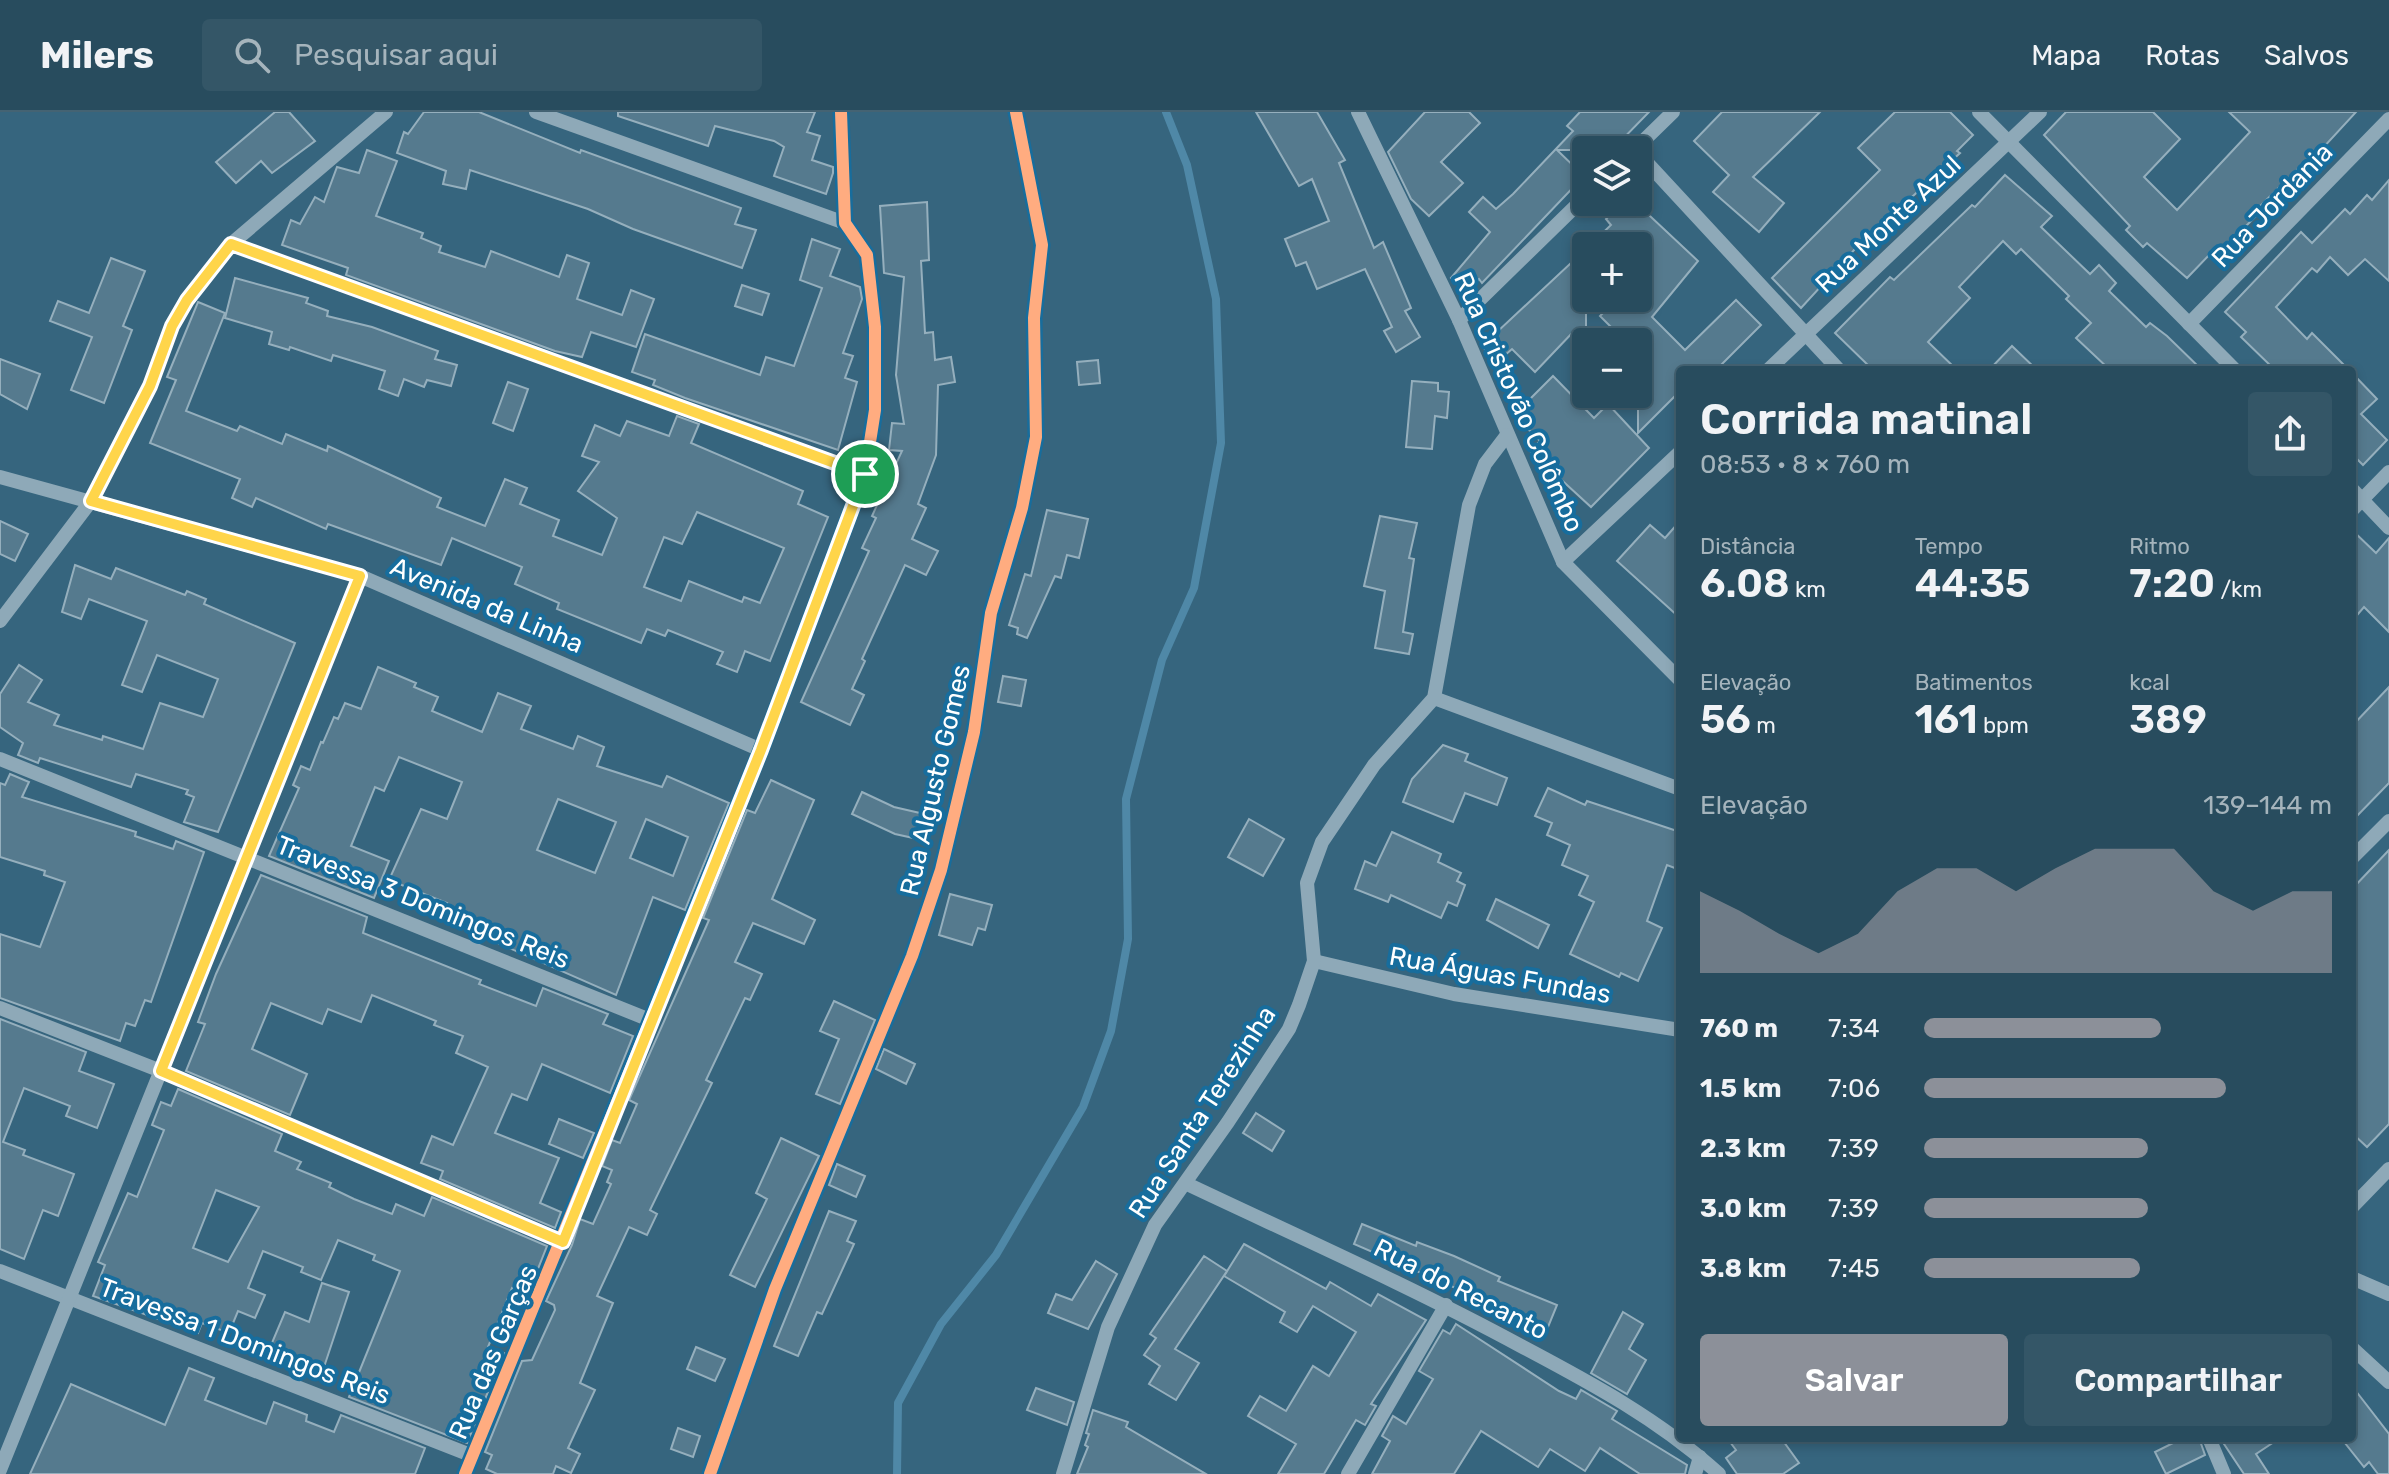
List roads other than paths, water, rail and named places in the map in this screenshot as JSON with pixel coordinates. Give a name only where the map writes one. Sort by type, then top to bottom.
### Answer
[{"type":"street","points":[[0,621],[91,501],[150,386],[179,313],[231,244],[386,112]]},
{"type":"street","points":[[536,112],[845,223],[841,112]]},
{"type":"street","name":"Rua Algusto Gomes","points":[[710,1474],[775,1289],[912,956],[941,870],[974,732],[991,613],[1022,508],[1036,437],[1034,318],[1042,245],[1016,112]]},
{"type":"street","name":"Rua Cristovão Colômbo","points":[[1358,112],[1459,320],[1563,562],[1676,676]]},
{"type":"street","points":[[1649,136],[1673,112]]},
{"type":"street","points":[[1979,112],[2231,366]]},
{"type":"street","name":"Rua Monte Azul","points":[[1772,366],[2040,112]]},
{"type":"street","name":"Rua Jordania","points":[[2189,324],[2389,119]]},
{"type":"street","points":[[1652,168],[1835,366]]},
{"type":"street","points":[[1459,320],[1572,210]]},
{"type":"street","name":"Rua das Garças","points":[[465,1474],[563,1242],[761,750],[865,474],[875,410],[875,327],[867,255],[845,223]]},
{"type":"street","points":[[231,244],[865,474]]},
{"type":"street","points":[[1507,435],[1485,464],[1469,505],[1434,698],[1676,788]]},
{"type":"street","points":[[1563,562],[1676,456]]},
{"type":"street","points":[[2389,472],[2356,499],[2389,528]]},
{"type":"street","name":"Avenida da Linha","points":[[0,477],[360,576],[761,750]]},
{"type":"street","points":[[0,1470],[360,576]]},
{"type":"street","name":"Rua Santa Terezinha","points":[[1063,1474],[1108,1327],[1155,1225],[1187,1184],[1289,1029],[1314,961],[1307,883],[1322,842],[1335,817],[1374,765],[1434,698]]},
{"type":"street","name":"Travessa 3 Domingos Reis","points":[[0,759],[650,1020]]},
{"type":"street","points":[[2356,854],[2389,821]]},
{"type":"street","name":"Rua Águas Fundas","points":[[1314,961],[1454,994],[1676,1029]]},
{"type":"street","points":[[0,1008],[161,1071],[563,1242]]},
{"type":"street","points":[[2356,1203],[2389,1169]]},
{"type":"street","name":"Rua do Recanto","points":[[1187,1184],[1446,1305],[1642,1412],[1676,1438]]},
{"type":"street","name":"Travessa 1 Domingos Reis","points":[[0,1271],[473,1456]]},
{"type":"street","points":[[2356,1280],[2389,1294]]},
{"type":"street","points":[[1348,1474],[1446,1305]]},
{"type":"street","points":[[2356,1352],[2389,1382]]},
{"type":"street","name":"Rua do Recanto","points":[[1681,1442],[1719,1474]]},
{"type":"street","points":[[2211,1442],[2224,1474]]},
{"type":"street","points":[[1695,1474],[1700,1457]]},
{"type":"waterway","points":[[897,1474],[898,1403],[941,1324],[996,1255],[1083,1107],[1111,1031],[1128,939],[1126,799],[1162,660],[1194,588],[1221,443],[1216,299],[1187,165],[1166,112]]}]
